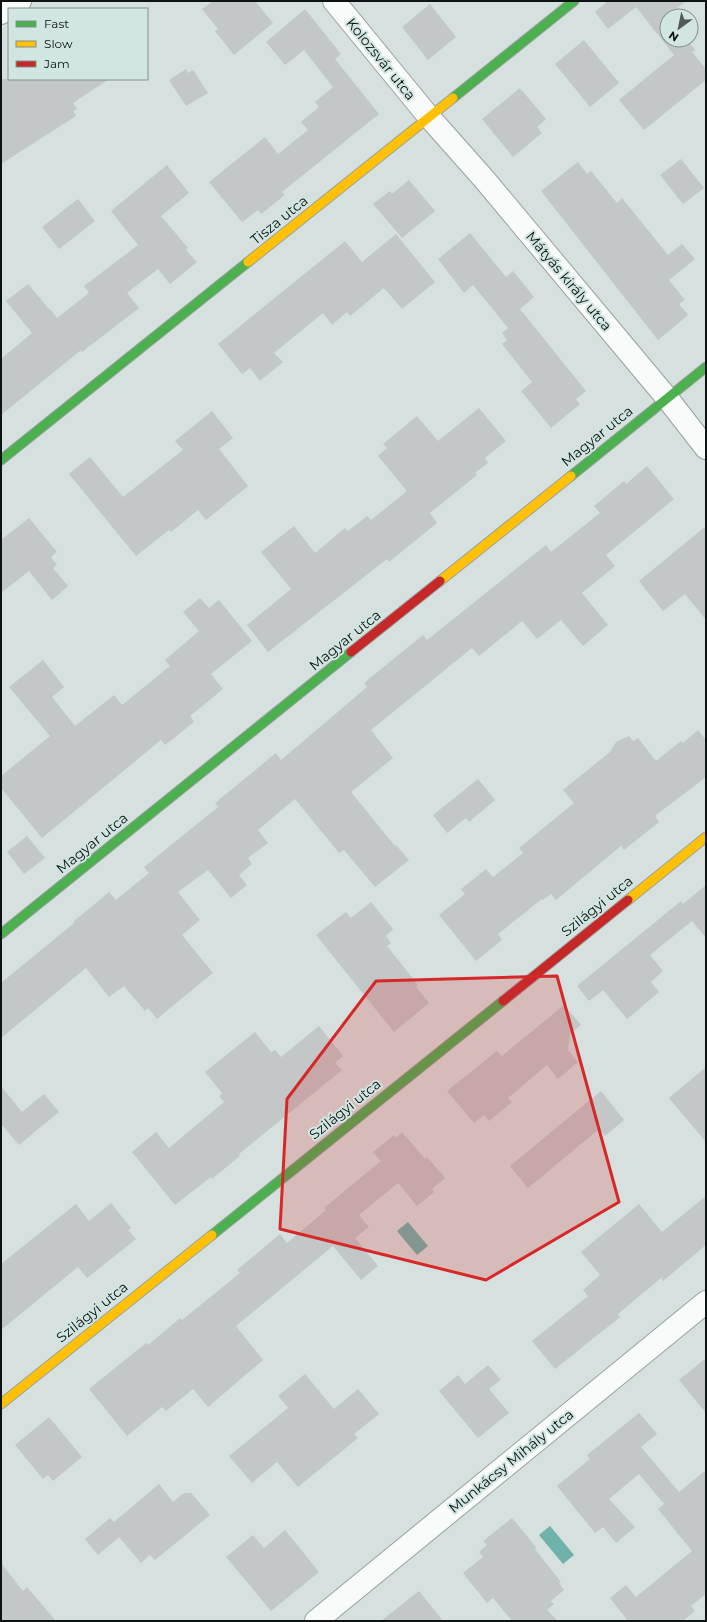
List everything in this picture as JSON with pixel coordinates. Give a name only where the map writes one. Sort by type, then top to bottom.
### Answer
[{"type":"street","points":[[9,8],[20,1]]},
{"type":"street","name":"Kolozsvár utca","points":[[334,1],[428,117]]},
{"type":"street","name":"Tisza utca","points":[[1,460],[574,1]]},
{"type":"street","name":"Mátyás király utca","points":[[428,117],[484,179],[667,398],[706,448]]},
{"type":"street","name":"Magyar utca","points":[[1,934],[706,367]]},
{"type":"street","name":"Szilágyi utca","points":[[1,1404],[706,837]]},
{"type":"street","name":"Munkácsy Mihály utca","points":[[316,1621],[706,1302]]},
{"type":"highlighted area","points":[[557,976],[619,1202],[486,1280],[280,1229],[287,1099],[376,981]]},
{"type":"water","points":[[408,1222],[428,1246],[417,1255],[397,1231]]},
{"type":"water","points":[[550,1526],[574,1555],[563,1564],[539,1535]]},
{"type":"building","points":[[213,1],[255,1],[273,23],[234,55],[215,31],[218,29],[202,9]]},
{"type":"building","points":[[608,1],[686,1],[677,8],[659,8],[659,36],[636,7],[608,29],[595,12]]},
{"type":"building","points":[[430,4],[456,37],[428,60],[402,27]]},
{"type":"building","points":[[305,9],[341,54],[335,59],[379,114],[282,192],[285,195],[261,214],[258,210],[242,222],[209,182],[265,137],[278,154],[308,130],[301,122],[319,107],[315,102],[333,87],[304,50],[285,65],[266,42]]},
{"type":"building","points":[[584,40],[619,83],[590,107],[555,64]]},
{"type":"building","points":[[668,48],[693,48],[695,50],[692,52],[706,69],[706,80],[644,130],[619,100],[674,55]]},
{"type":"building","points":[[186,69],[188,73],[193,70],[208,93],[186,106],[169,80]]},
{"type":"building","points":[[1,79],[108,80],[73,103],[77,109],[73,111],[76,116],[1,164]]},
{"type":"building","points":[[520,88],[546,119],[537,127],[542,133],[513,157],[482,119]]},
{"type":"building","points":[[681,159],[704,188],[683,204],[660,175]]},
{"type":"building","points":[[578,162],[587,174],[591,171],[617,203],[622,198],[668,255],[682,244],[695,259],[669,280],[685,300],[679,304],[688,315],[658,340],[541,191]]},
{"type":"building","points":[[167,165],[189,193],[161,216],[188,248],[186,250],[197,262],[170,284],[158,269],[127,293],[139,308],[82,352],[81,350],[1,415],[1,359],[32,333],[6,301],[28,284],[57,318],[89,293],[84,286],[138,245],[111,211]]},
{"type":"building","points":[[409,180],[435,211],[402,238],[373,204],[390,191],[392,194]]},
{"type":"building","points":[[78,199],[95,221],[59,249],[42,227]]},
{"type":"building","points":[[470,233],[506,277],[513,271],[534,297],[520,309],[586,391],[576,399],[580,404],[551,428],[521,391],[532,382],[502,344],[507,340],[502,333],[508,328],[473,285],[464,293],[438,259]]},
{"type":"building","points":[[396,234],[435,282],[402,309],[384,288],[350,316],[347,312],[332,325],[323,313],[274,353],[283,362],[260,381],[250,368],[242,374],[218,344],[345,241],[362,262]]},
{"type":"building","points":[[479,408],[506,441],[485,458],[488,463],[475,473],[477,475],[430,513],[437,523],[389,562],[387,559],[268,652],[247,625],[291,589],[261,552],[294,526],[315,553],[345,528],[348,531],[367,516],[371,520],[407,491],[378,456],[387,448],[383,444],[417,416],[438,441]]},
{"type":"building","points":[[212,411],[233,438],[219,449],[248,486],[206,520],[198,510],[171,532],[169,530],[136,556],[69,474],[90,457],[123,497],[183,450],[175,441]]},
{"type":"building","points":[[647,466],[674,499],[606,555],[615,566],[582,593],[608,625],[583,646],[561,620],[537,639],[522,621],[479,656],[472,648],[371,730],[393,758],[351,792],[395,846],[396,845],[409,860],[375,887],[344,850],[339,853],[295,799],[258,830],[268,843],[248,858],[252,864],[239,875],[247,885],[231,898],[208,870],[178,892],[200,920],[182,935],[213,973],[157,1019],[148,1008],[145,1011],[124,986],[109,997],[86,968],[1,1038],[1,983],[109,892],[116,900],[149,873],[144,867],[218,807],[215,803],[276,753],[281,760],[367,687],[364,683],[423,635],[427,640],[546,545],[551,552],[600,513],[594,506],[624,481],[626,484]]},
{"type":"building","points":[[29,518],[57,552],[51,557],[57,565],[53,568],[68,586],[52,600],[29,571],[1,593],[1,540]]},
{"type":"building","points":[[706,526],[706,620],[685,594],[663,611],[639,581]]},
{"type":"building","points":[[200,598],[209,608],[219,600],[252,641],[211,674],[223,689],[190,716],[194,722],[165,745],[161,740],[42,838],[1,788],[1,776],[50,736],[9,687],[43,660],[64,687],[52,697],[75,726],[114,695],[122,705],[170,666],[165,660],[199,631],[183,612]]},
{"type":"building","points":[[698,730],[706,740],[706,777],[655,816],[659,822],[624,850],[621,846],[556,900],[551,894],[543,900],[542,899],[498,934],[502,940],[476,961],[439,915],[465,894],[461,889],[486,869],[493,877],[523,853],[519,848],[574,803],[563,790],[610,752],[616,742],[629,736],[633,741],[638,738],[656,761],[681,741],[683,743]]},
{"type":"building","points":[[478,779],[495,800],[469,822],[466,818],[447,833],[433,815]]},
{"type":"building","points":[[27,836],[45,858],[24,874],[7,852]]},
{"type":"building","points":[[706,885],[706,938],[692,921],[650,955],[663,971],[651,982],[659,992],[627,1019],[603,990],[589,1001],[577,986],[681,901],[683,904]]},
{"type":"building","points":[[371,902],[393,929],[386,936],[391,943],[387,946],[418,985],[416,987],[429,1003],[394,1032],[316,935],[346,912],[351,918]]},
{"type":"building","points":[[564,1005],[581,1025],[570,1034],[568,1050],[578,1062],[558,1079],[547,1065],[508,1098],[512,1102],[489,1121],[484,1115],[474,1123],[447,1091],[497,1051],[502,1056]]},
{"type":"building","points":[[319,1026],[343,1056],[335,1063],[342,1070],[239,1154],[240,1156],[212,1179],[211,1177],[175,1205],[132,1152],[156,1132],[169,1148],[224,1102],[219,1096],[222,1093],[205,1072],[255,1032],[271,1052],[275,1050],[281,1057]]},
{"type":"building","points":[[706,1067],[706,1142],[669,1098]]},
{"type":"building","points":[[1,1086],[22,1112],[44,1094],[59,1112],[19,1145],[1,1124]]},
{"type":"building","points":[[601,1091],[624,1120],[605,1136],[599,1129],[528,1188],[510,1166]]},
{"type":"building","points":[[402,1132],[425,1159],[427,1157],[445,1178],[432,1189],[434,1192],[417,1206],[398,1183],[359,1215],[369,1227],[355,1238],[378,1266],[361,1280],[333,1246],[236,1326],[263,1360],[208,1407],[193,1389],[166,1411],[162,1407],[127,1436],[89,1389],[146,1343],[148,1345],[180,1318],[182,1320],[240,1273],[237,1270],[280,1234],[287,1243],[326,1210],[324,1208],[381,1161],[373,1152],[394,1135],[396,1138]]},
{"type":"building","points":[[706,1196],[706,1245],[663,1281],[661,1278],[618,1314],[620,1317],[555,1369],[532,1341],[588,1296],[583,1290],[600,1275],[581,1252],[639,1204],[662,1232]]},
{"type":"building","points":[[111,1203],[131,1228],[128,1230],[136,1239],[87,1278],[78,1267],[1,1330],[1,1264],[76,1204],[89,1221]]},
{"type":"building","points":[[706,1358],[706,1413],[679,1380]]},
{"type":"building","points":[[488,1365],[501,1380],[489,1389],[509,1413],[478,1438],[439,1391],[458,1375],[465,1384]]},
{"type":"building","points":[[305,1374],[334,1409],[358,1389],[379,1414],[354,1434],[358,1438],[298,1487],[277,1462],[252,1483],[229,1456],[288,1408],[278,1396]]},
{"type":"building","points":[[639,1413],[657,1434],[641,1447],[679,1492],[706,1470],[706,1594],[691,1606],[695,1611],[683,1621],[628,1621],[610,1598],[626,1585],[636,1597],[692,1551],[658,1509],[664,1504],[639,1474],[609,1499],[635,1527],[616,1543],[603,1527],[595,1533],[557,1486],[590,1459],[587,1455]]},
{"type":"building","points":[[49,1417],[82,1457],[53,1481],[48,1475],[43,1479],[15,1445]]},
{"type":"building","points":[[159,1484],[173,1502],[184,1493],[191,1493],[210,1515],[155,1560],[150,1555],[141,1563],[119,1537],[98,1555],[85,1539],[110,1518],[114,1522]]},
{"type":"building","points":[[512,1518],[536,1547],[535,1549],[561,1582],[559,1583],[564,1590],[551,1601],[554,1604],[547,1610],[558,1621],[512,1621],[493,1598],[487,1603],[463,1573],[483,1557],[479,1552],[487,1545],[483,1541]]},
{"type":"building","points":[[285,1530],[319,1572],[271,1611],[226,1557],[253,1535],[264,1548]]},
{"type":"building","points":[[1,1563],[23,1591],[27,1587],[56,1621],[1,1621]]},
{"type":"building","points":[[419,1591],[443,1621],[381,1621]]},
{"type":"traffic: fast","points":[[453,98],[574,1]]},
{"type":"traffic: fast","points":[[1,460],[248,262]]},
{"type":"traffic: fast","points":[[571,476],[706,367]]},
{"type":"traffic: fast","points":[[1,934],[351,652]]},
{"type":"traffic: fast","points":[[212,1235],[503,1001]]},
{"type":"traffic: slow","points":[[248,262],[453,98]]},
{"type":"traffic: slow","points":[[440,581],[571,476]]},
{"type":"traffic: slow","points":[[628,900],[706,837]]},
{"type":"traffic: slow","points":[[1,1404],[212,1235]]},
{"type":"traffic: jam","points":[[351,652],[440,581]]},
{"type":"traffic: jam","points":[[503,1001],[628,900]]}]
